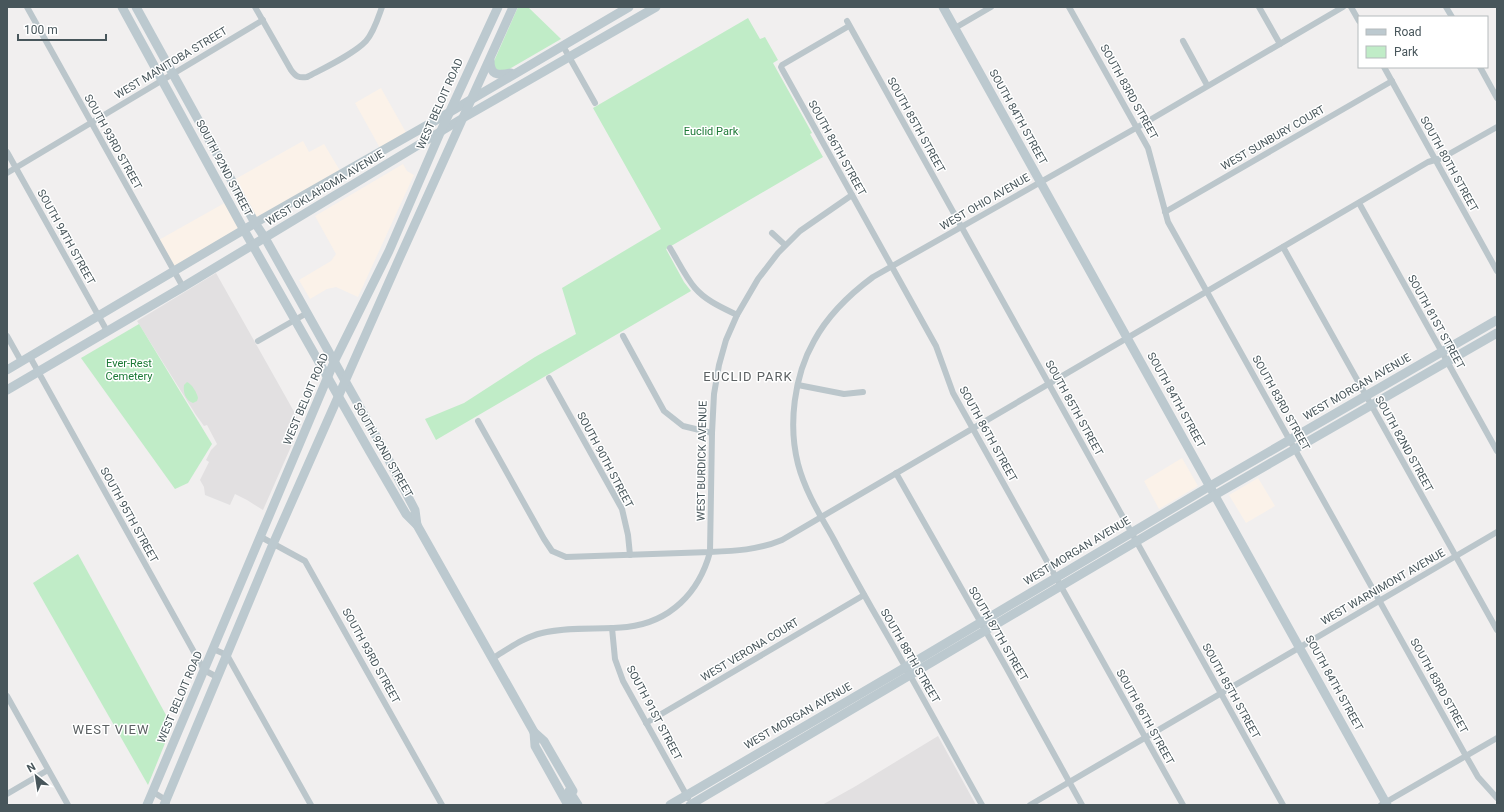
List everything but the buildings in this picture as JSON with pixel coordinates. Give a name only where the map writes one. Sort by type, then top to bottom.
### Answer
[{"type":"main road","name":"SOUTH 92ND STREET","points":[[122,7],[244,230],[351,419],[406,514],[417,525],[534,732],[544,741],[573,791],[569,791],[578,805]]},
{"type":"main road","name":"SOUTH 92ND STREET","points":[[136,7],[255,223],[265,238],[345,381],[415,510],[417,525]]},
{"type":"main road","name":"WEST BELOIT ROAD","points":[[147,805],[334,362],[389,251],[440,133],[498,7]]},
{"type":"main road","points":[[166,803],[273,544],[513,7]]},
{"type":"main road","name":"WEST OKLAHOMA AVENUE","points":[[7,370],[255,223],[450,112],[629,7]]},
{"type":"main road","name":"WEST OKLAHOMA AVENUE","points":[[7,390],[183,287],[463,118],[656,7]]},
{"type":"main road","name":"SOUTH 84TH STREET","points":[[943,7],[1300,646],[1385,804]]},
{"type":"main road","points":[[490,60],[491,69],[497,74],[504,75],[518,72]]},
{"type":"main road","points":[[402,156],[418,151],[425,157],[427,163]]},
{"type":"main road","name":"WEST MORGAN AVENUE","points":[[908,671],[980,622],[1210,486],[1497,320]]},
{"type":"main road","name":"WEST MORGAN AVENUE","points":[[670,805],[801,734],[908,671],[985,631],[1215,495],[1497,334]]},
{"type":"main road","points":[[328,420],[337,415],[351,419]]},
{"type":"main road","name":"SOUTH 92ND STREET","points":[[534,732],[535,746],[568,805]]},
{"type":"main road","name":"WEST MORGAN AVENUE","points":[[691,805],[801,734]]},
{"type":"street","name":"SOUTH 93RD STREET","points":[[27,7],[183,287]]},
{"type":"street","points":[[255,7],[291,70],[295,76],[301,78],[307,77],[346,55],[366,41],[382,7]]},
{"type":"street","points":[[955,28],[991,7]]},
{"type":"street","points":[[1259,7],[1280,44]]},
{"type":"street","name":"WEST OHIO AVENUE","points":[[821,517],[803,481],[798,463],[794,428],[794,404],[805,361],[814,340],[835,311],[859,287],[892,266],[1137,127],[1343,7]]},
{"type":"street","points":[[1351,7],[1358,19]]},
{"type":"street","points":[[1446,7],[1451,16]]},
{"type":"street","name":"SOUTH 83RD STREET","points":[[1072,8],[1148,148],[1168,222],[1466,756],[1478,777],[1497,798]]},
{"type":"street","name":"WEST MANITOBA STREET","points":[[7,173],[263,20]]},
{"type":"street","name":"SOUTH 86TH STREET","points":[[848,23],[782,65],[782,69],[936,346],[952,392],[1183,805]]},
{"type":"street","name":"SOUTH 85TH STREET","points":[[848,23],[1283,805]]},
{"type":"street","points":[[1183,42],[1207,86]]},
{"type":"street","points":[[563,46],[595,103]]},
{"type":"street","name":"SOUTH 80TH STREET","points":[[1385,68],[1497,271]]},
{"type":"street","points":[[1481,68],[1497,98]]},
{"type":"street","name":"WEST SUNBURY COURT","points":[[1165,212],[1392,81]]},
{"type":"street","points":[[478,421],[544,540],[552,551],[566,557],[751,550],[766,546],[782,540],[1428,162],[1442,158],[1497,127]]},
{"type":"street","name":"SOUTH 94TH STREET","points":[[7,152],[107,331]]},
{"type":"street","name":"WEST BURDICK AVENUE","points":[[492,658],[526,639],[541,633],[562,629],[612,628],[640,625],[660,618],[686,599],[704,570],[710,552],[714,394],[726,340],[737,315],[758,279],[770,262],[785,245],[810,223],[852,195]]},
{"type":"street","name":"SOUTH 81ST STREET","points":[[1358,203],[1497,451]]},
{"type":"street","points":[[772,233],[785,245]]},
{"type":"street","name":"SOUTH 82ND STREET","points":[[1283,247],[1497,630]]},
{"type":"street","points":[[670,248],[696,289],[716,304],[737,315]]},
{"type":"street","points":[[258,341],[307,313]]},
{"type":"street","points":[[7,336],[21,361]]},
{"type":"street","points":[[623,336],[664,410],[683,426],[712,433]]},
{"type":"street","name":"SOUTH 95TH STREET","points":[[30,356],[204,670]]},
{"type":"street","name":"SOUTH 90TH STREET","points":[[549,378],[622,509],[628,535],[630,555]]},
{"type":"street","points":[[798,385],[844,394],[863,392]]},
{"type":"street","name":"SOUTH 87TH STREET","points":[[896,473],[1082,805]]},
{"type":"street","name":"SOUTH 88TH STREET","points":[[821,517],[982,805]]},
{"type":"street","name":"WEST WARNIMONT AVENUE","points":[[1030,805],[1497,532]]},
{"type":"street","name":"SOUTH 93RD STREET","points":[[261,537],[305,561],[312,571],[442,805]]},
{"type":"street","name":"WEST VERONA COURT","points":[[646,723],[864,595]]},
{"type":"street","name":"SOUTH 91ST STREET","points":[[612,628],[616,659],[623,680],[691,805]]},
{"type":"street","points":[[213,649],[227,655],[311,805]]},
{"type":"street","points":[[204,670],[217,677]]},
{"type":"street","points":[[7,696],[68,805]]},
{"type":"street","points":[[1385,804],[1497,738]]},
{"type":"street","points":[[7,794],[48,770]]},
{"type":"street","points":[[153,792],[166,803]]},
{"type":"shaded area","points":[[381,88],[408,136],[381,150],[355,103]]},
{"type":"shaded area","points":[[303,141],[309,152],[324,144],[342,174],[255,223],[232,181]]},
{"type":"shaded area","points":[[403,164],[407,171],[414,175],[358,297],[336,287],[327,289],[310,299],[299,280],[331,261],[336,254],[315,216]]},
{"type":"shaded area","points":[[228,201],[244,230],[174,272],[157,241]]},
{"type":"shaded area","points":[[216,273],[301,424],[263,510],[235,494],[230,505],[205,495],[204,487],[200,480],[209,462],[206,460],[211,450],[217,444],[207,425],[204,426],[196,415],[137,321]]},
{"type":"shaded area","points":[[1182,458],[1198,486],[1159,509],[1144,481]]},
{"type":"shaded area","points":[[1258,478],[1275,506],[1246,523],[1229,495]]},
{"type":"shaded area","points":[[938,736],[976,805],[822,805],[856,786]]},
{"type":"green space","points":[[518,7],[528,7],[561,39],[506,71],[501,72],[494,68],[494,61]]},
{"type":"green space","name":"Euclid Park","points":[[748,18],[760,39],[765,37],[778,60],[773,63],[812,133],[810,134],[823,157],[666,249],[684,282],[691,291],[436,440],[425,419],[464,403],[535,357],[576,334],[562,288],[661,229],[593,108]]},
{"type":"green space","name":"Ever-Rest Cemetery","points":[[139,324],[212,444],[188,483],[175,489],[81,358]]},
{"type":"green space","points":[[187,382],[195,391],[198,398],[197,401],[193,403],[186,398],[184,393],[184,385]]},
{"type":"green space","points":[[78,554],[172,726],[148,785],[33,583]]},
{"type":"district","name":"EUCLID PARK","points":[[748,376]]},
{"type":"district","name":"WEST VIEW","points":[[111,729]]}]
